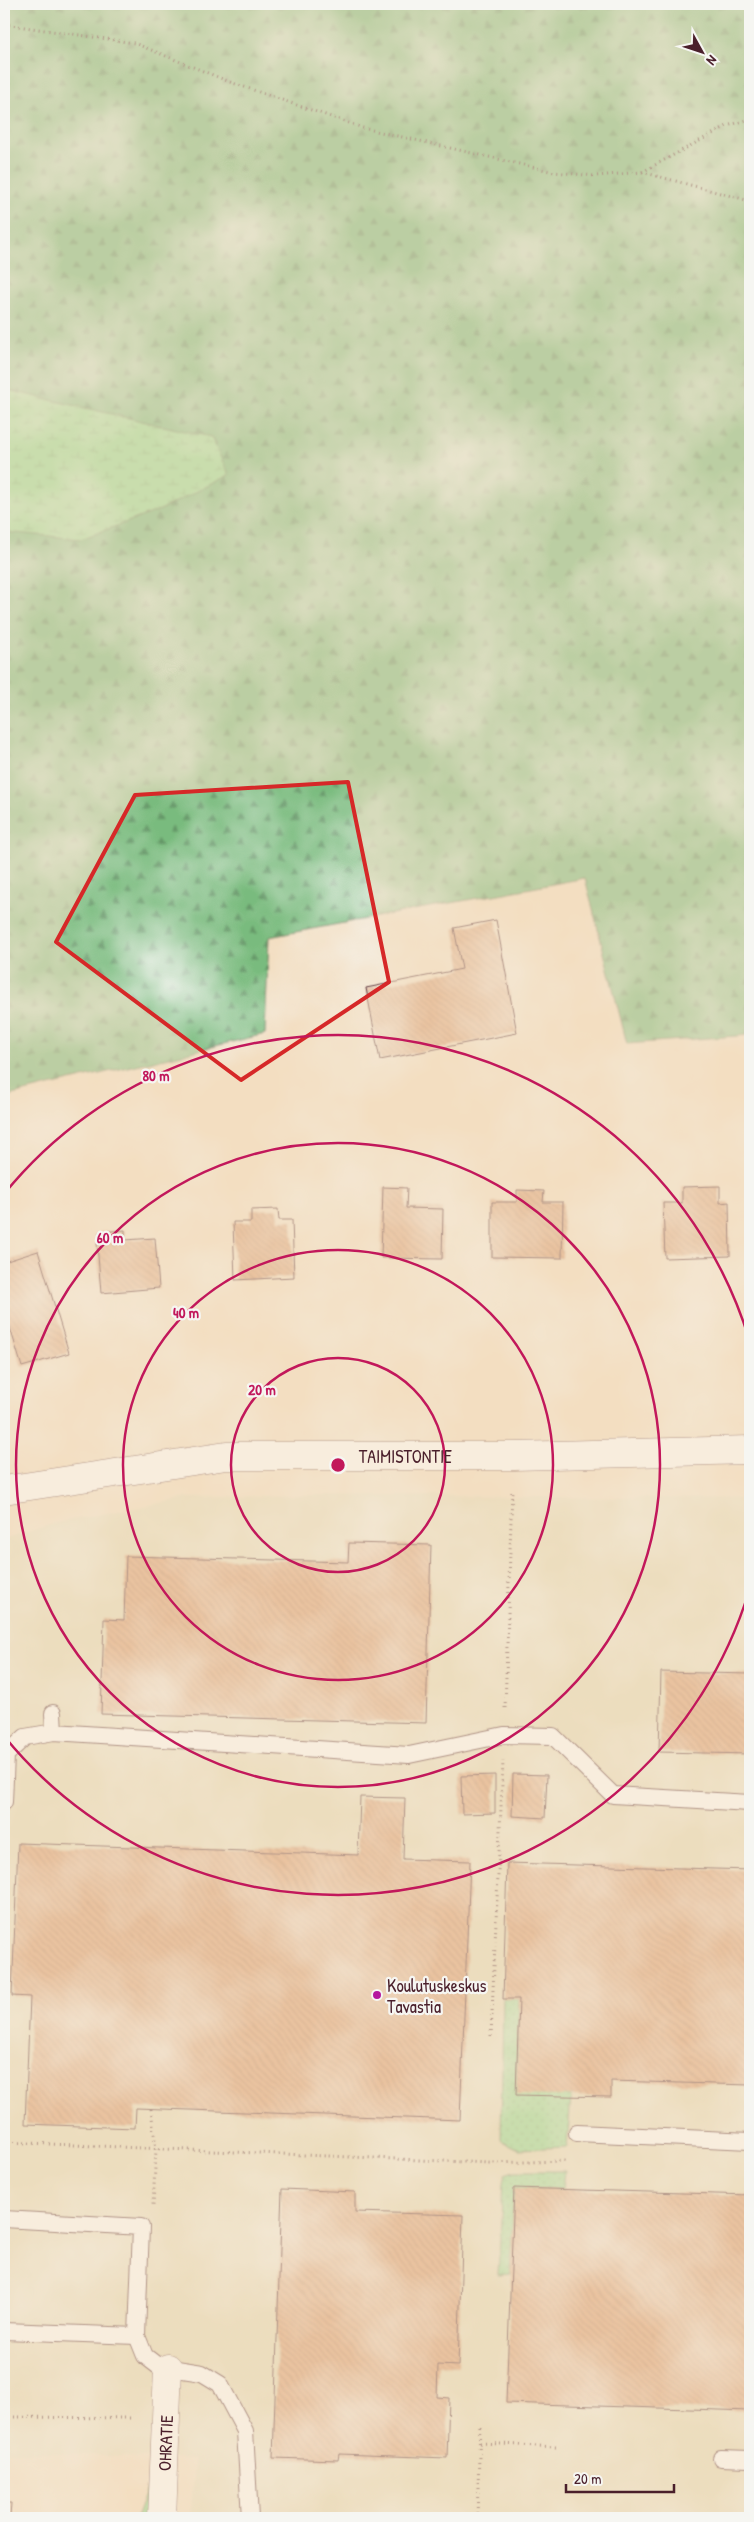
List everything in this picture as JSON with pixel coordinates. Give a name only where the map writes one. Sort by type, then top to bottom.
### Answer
[{"type":"street","name":"TAIMISTONTIE","points":[[4,1490],[226,1456],[504,1456],[750,1450]]},
{"type":"street","name":"OHRATIE","points":[[162,2518],[168,2368]]},
{"type":"lane","points":[[53,1713],[54,1732]]},
{"type":"lane","points":[[4,1802],[6,1756],[25,1737],[54,1732],[409,1755],[504,1735],[553,1736],[613,1795],[750,1803]]},
{"type":"lane","points":[[577,2133],[750,2141]]},
{"type":"lane","points":[[4,2220],[141,2227],[137,2336],[145,2356],[158,2366],[202,2372],[220,2384],[245,2431],[250,2518]]},
{"type":"lane","points":[[4,2331],[137,2336]]},
{"type":"lane","points":[[721,2458],[750,2459]]},
{"type":"path","points":[[4,24],[134,43],[230,82],[382,133],[554,172],[596,176],[642,172],[750,201]]},
{"type":"path","points":[[642,172],[727,126],[750,120]]},
{"type":"path","points":[[141,2227],[154,2204],[156,2149],[151,2109]]},
{"type":"path","points":[[4,2142],[489,2163],[566,2161]]},
{"type":"path","points":[[4,2417],[167,2418]]},
{"type":"path","points":[[477,2518],[480,2425]]},
{"type":"path","points":[[480,2443],[557,2447]]},
{"type":"highlighted area","points":[[348,782],[389,982],[241,1080],[56,942],[135,795]]},
{"type":"shaded area","name":"Koulutuskeskus Tavastia","points":[[309,1495],[750,1499],[750,2518],[191,2518],[194,2460],[4,2451],[4,1540],[55,1523],[188,1498]]},
{"type":"green space","points":[[4,4],[750,4],[750,1035],[627,1044],[585,878],[269,937],[265,1034],[4,1097]]},
{"type":"green space","points":[[4,391],[12,391],[211,437],[229,475],[160,510],[81,539],[4,532]]},
{"type":"green space","points":[[503,1999],[519,1999],[516,2094],[571,2096],[567,2147],[519,2149],[501,2140]]},
{"type":"green space","points":[[514,2171],[565,2171],[563,2189],[514,2188],[510,2274],[498,2275],[503,2183],[505,2174]]},
{"type":"green space","points":[[159,2458],[164,2518],[136,2518]]},
{"type":"building","points":[[496,920],[517,1033],[380,1060],[366,988],[462,969],[454,928]]},
{"type":"building","points":[[720,1186],[720,1203],[729,1202],[730,1256],[665,1258],[663,1203],[682,1203],[682,1187]]},
{"type":"building","points":[[383,1187],[407,1188],[406,1208],[443,1209],[442,1259],[381,1258]]},
{"type":"building","points":[[517,1190],[544,1191],[543,1202],[563,1202],[562,1258],[492,1257],[492,1202],[517,1202]]},
{"type":"building","points":[[278,1209],[279,1220],[292,1220],[294,1277],[235,1280],[233,1222],[251,1222],[251,1210]]},
{"type":"building","points":[[125,1230],[125,1240],[155,1238],[159,1288],[101,1293],[97,1243],[100,1243],[99,1232]]},
{"type":"building","points":[[38,1251],[69,1353],[22,1367],[4,1308],[4,1262]]},
{"type":"building","points":[[349,1543],[431,1545],[426,1723],[101,1714],[104,1619],[124,1620],[126,1556],[348,1562]]},
{"type":"building","points":[[661,1672],[750,1674],[750,1754],[659,1752]]},
{"type":"building","points":[[513,1774],[547,1775],[545,1818],[512,1816]]},
{"type":"building","points":[[495,1775],[495,1813],[462,1814],[461,1776]]},
{"type":"building","points":[[360,1797],[405,1798],[403,1859],[470,1861],[460,2120],[136,2108],[135,2128],[25,2124],[30,1997],[12,1996],[18,1843],[358,1855]]},
{"type":"building","points":[[507,1863],[750,1870],[750,2085],[611,2081],[611,2097],[516,2095],[519,1999],[503,1999]]},
{"type":"building","points":[[514,2188],[750,2195],[750,2411],[506,2403]]},
{"type":"building","points":[[282,2189],[355,2192],[355,2212],[463,2215],[458,2366],[438,2365],[437,2397],[449,2398],[447,2458],[339,2454],[338,2460],[273,2458]]},
{"type":"building","points":[[4,2503],[11,2503],[10,2518],[4,2518]]},
{"type":"place","name":"Koulutuskeskus Tavastia","points":[[377,1995]]}]
